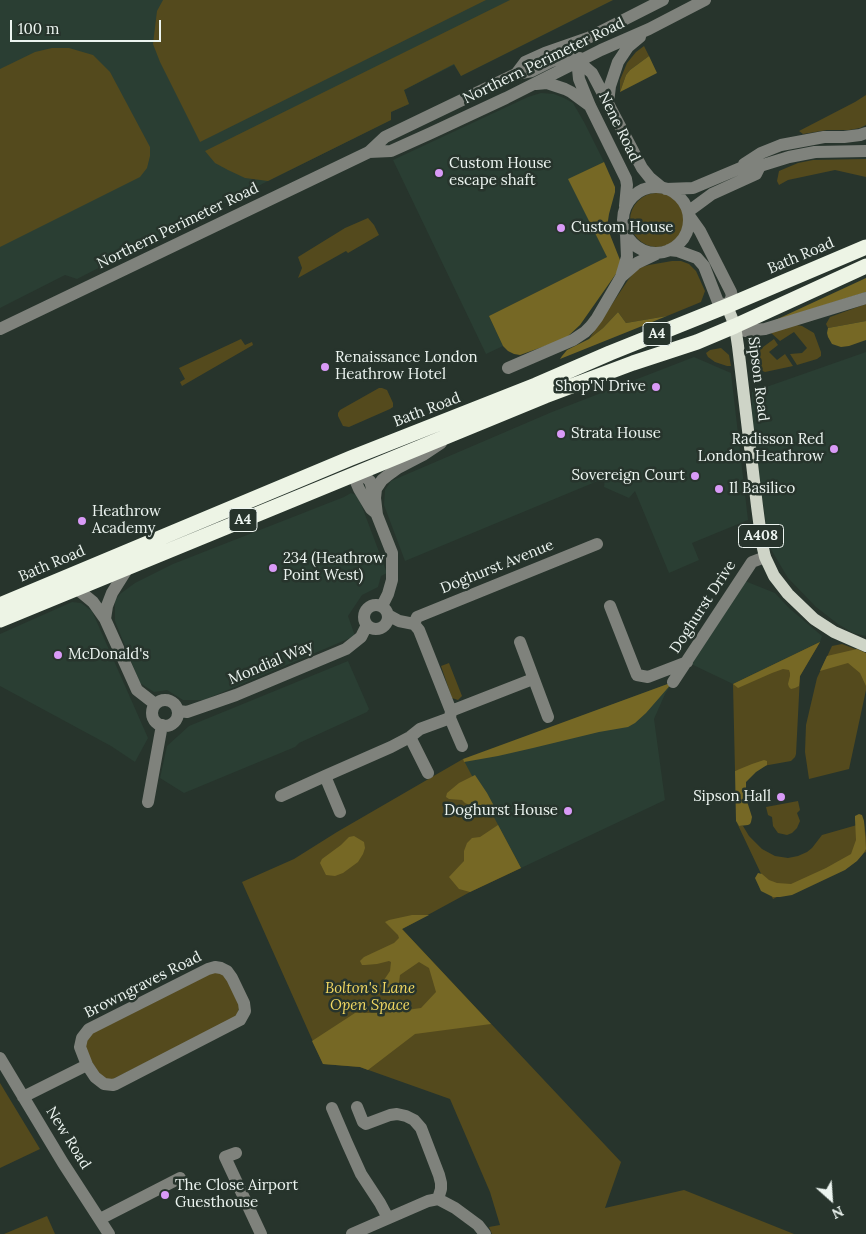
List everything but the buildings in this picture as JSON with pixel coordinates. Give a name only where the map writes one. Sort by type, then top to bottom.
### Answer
[{"type":"highway","name":"Bath Road","points":[[0,605],[351,458],[536,386],[610,353],[866,247]]},
{"type":"highway","name":"Bath Road","points":[[0,620],[545,396],[633,363],[697,342],[866,266]]},
{"type":"main road","name":"Sipson Road","points":[[727,306],[735,326],[743,378],[757,506],[765,557],[774,576],[788,594],[807,613],[834,632],[866,646]]},
{"type":"street","name":"Northern Perimeter Road","points":[[0,329],[369,152],[385,138],[516,74],[526,62],[551,50],[588,38],[663,0]]},
{"type":"street","points":[[649,29],[705,0]]},
{"type":"street","name":"Northern Perimeter Road","points":[[369,152],[391,151],[649,29]]},
{"type":"street","name":"Nene Road","points":[[608,103],[612,78],[618,62],[628,47],[649,29]]},
{"type":"street","points":[[516,74],[532,71],[563,58],[570,58],[578,62],[588,38]]},
{"type":"street","name":"Nene Road","points":[[578,62],[592,73],[642,168],[650,178],[664,188]]},
{"type":"street","name":"Nene Road","points":[[578,62],[579,79],[590,106],[626,179],[625,206]]},
{"type":"street","points":[[534,84],[547,83],[565,89],[590,106]]},
{"type":"street","points":[[737,168],[761,153],[781,145],[824,137],[844,137],[866,133]]},
{"type":"street","points":[[508,368],[573,340],[585,332],[597,318],[621,277],[627,257],[623,220],[625,206],[633,196],[644,189],[655,187],[693,188],[750,164],[760,166],[808,153],[865,150]]},
{"type":"street","points":[[621,277],[637,263],[683,240],[689,228],[689,214],[712,194],[756,174],[760,166]]},
{"type":"street","points":[[626,234],[638,249],[644,252],[678,251],[697,258],[704,266],[718,302],[727,306],[732,297],[731,292],[700,231],[682,199],[672,191],[664,188]]},
{"type":"street","points":[[735,326],[745,331],[766,329],[866,298]]},
{"type":"street","name":"Bath Road","points":[[375,498],[376,490],[387,476],[455,434]]},
{"type":"street","points":[[351,458],[357,473],[356,482],[359,489],[371,509],[378,514]]},
{"type":"street","points":[[357,473],[370,481],[378,514],[392,553],[392,580],[385,611],[387,623],[381,628],[374,629],[367,625],[364,619],[363,615],[367,608],[374,604],[385,611],[399,621],[414,624],[419,630],[462,746]]},
{"type":"street","name":"Doghurst Avenue","points":[[414,624],[417,617],[597,544]]},
{"type":"street","name":"Doghurst Drive","points":[[673,682],[752,562],[765,557]]},
{"type":"street","points":[[105,619],[110,597],[129,566]]},
{"type":"street","points":[[76,588],[93,602],[105,619],[137,690],[155,704]]},
{"type":"street","points":[[610,606],[637,674],[648,677],[687,662]]},
{"type":"street","name":"Mondial Way","points":[[178,711],[187,712],[238,694],[348,648],[361,637],[367,625]]},
{"type":"street","points":[[520,642],[548,717]]},
{"type":"street","points":[[281,796],[391,747],[410,737],[420,729],[451,714],[533,679]]},
{"type":"street","points":[[163,700],[171,701],[178,711],[173,722],[162,725],[156,722],[152,711],[155,704],[163,700]]},
{"type":"street","points":[[148,802],[162,725]]},
{"type":"street","points":[[410,737],[428,773]]},
{"type":"street","points":[[325,776],[340,812]]},
{"type":"street","name":"Browngraves Road","points":[[215,967],[224,969],[232,978],[245,1007],[244,1014],[238,1022],[116,1084],[104,1084],[99,1081],[87,1065],[80,1047],[82,1038],[89,1029],[208,969],[215,967]]},
{"type":"street","name":"New Road","points":[[0,1058],[63,1163],[109,1234]]},
{"type":"street","points":[[23,1097],[87,1065]]},
{"type":"street","points":[[357,1107],[363,1122],[366,1124],[397,1114],[414,1120],[421,1128],[439,1175],[441,1189],[438,1199]]},
{"type":"street","points":[[332,1108],[361,1174],[388,1218]]},
{"type":"street","points":[[236,1153],[226,1157],[261,1234]]},
{"type":"street","points":[[100,1219],[180,1178]]},
{"type":"street","points":[[352,1234],[428,1201],[438,1199],[478,1224],[485,1234]]},
{"type":"shaded area","points":[[0,0],[613,0],[461,76],[454,65],[404,90],[409,104],[391,112],[391,120],[77,279],[65,275],[0,308]]},
{"type":"shaded area","points":[[649,56],[657,73],[620,92],[626,75],[630,70]]},
{"type":"shaded area","points":[[541,93],[554,94],[573,103],[604,162],[569,179],[607,257],[489,316],[503,346],[486,354],[393,160],[528,97]]},
{"type":"shaded area","points":[[604,162],[615,187],[607,227],[620,260],[620,268],[580,325],[566,338],[520,355],[514,354],[503,346],[489,316],[607,257],[568,179]]},
{"type":"shaded area","points":[[866,278],[866,292],[771,322]]},
{"type":"shaded area","points":[[618,312],[626,323],[667,316],[560,359],[567,350],[589,339],[603,328]]},
{"type":"shaded area","points":[[866,321],[866,340],[841,347],[832,344],[828,337],[828,328]]},
{"type":"shaded area","points":[[866,352],[866,636],[853,633],[816,607],[788,578],[769,546],[752,424],[752,392]]},
{"type":"shaded area","points":[[694,357],[731,373],[748,520],[692,543],[699,560],[669,573],[635,491],[629,498],[604,487],[605,478],[405,561],[384,505],[385,490],[391,481],[552,412]]},
{"type":"shaded area","points":[[351,493],[356,495],[361,504],[387,573],[381,576],[378,587],[362,595],[348,616],[355,636],[204,700],[183,700],[167,690],[154,692],[140,683],[115,621],[115,600],[120,594],[135,583],[173,564]]},
{"type":"shaded area","points":[[745,581],[775,593],[789,608],[822,636],[820,642],[733,684],[689,663]]},
{"type":"shaded area","points":[[72,602],[81,603],[92,611],[148,738],[135,762],[111,746],[0,686],[0,634]]},
{"type":"shaded area","points":[[820,642],[800,676],[799,686],[795,688],[791,689],[788,684],[789,670],[783,669],[738,688],[733,684]]},
{"type":"shaded area","points":[[857,649],[866,653],[866,686],[860,673],[848,663],[820,671],[827,656]]},
{"type":"shaded area","points":[[348,661],[369,709],[367,712],[299,743],[295,747],[184,793],[160,778],[167,746],[189,726]]},
{"type":"shaded area","points":[[673,682],[665,694],[654,719],[665,800],[521,868],[462,760]]},
{"type":"shaded area","points":[[673,682],[646,713],[628,727],[464,762],[463,759]]},
{"type":"shaded area","points":[[764,760],[767,761],[767,765],[746,782],[746,798],[752,817],[751,822],[748,825],[739,826],[736,821],[735,771]]},
{"type":"shaded area","points":[[475,775],[494,806],[493,816],[483,816],[474,807],[462,800],[446,797],[447,793],[459,783]]},
{"type":"shaded area","points":[[862,815],[864,821],[866,849],[857,861],[845,870],[792,895],[773,897],[761,891],[755,878],[758,873],[777,883],[791,884],[851,854],[856,840],[855,816]]},
{"type":"shaded area","points":[[498,825],[521,868],[470,892],[459,889],[449,877],[464,861],[464,851],[467,843],[472,838],[480,837]]},
{"type":"shaded area","points":[[354,836],[364,842],[365,848],[358,862],[343,873],[335,876],[326,875],[320,863],[322,859],[349,837]]},
{"type":"shaded area","points":[[412,915],[429,915],[402,929],[491,1024],[415,1034],[368,1070],[360,1067],[323,1064],[312,1041],[355,1013],[385,1013],[421,1008],[436,992],[429,968],[419,962],[400,975],[399,983],[404,988],[402,991],[385,991],[380,986],[390,971],[391,962],[362,965],[360,961],[364,957],[394,943],[399,938],[385,922]]},
{"type":"green space","points":[[163,0],[486,0],[200,142],[153,44],[157,11]]},
{"type":"green space","points":[[510,0],[613,0],[461,76],[454,64],[404,90],[409,104],[391,112],[391,120],[268,181],[245,178],[228,170],[215,163],[205,151]]},
{"type":"green space","points":[[644,46],[649,56],[630,70],[626,75],[620,92],[620,80],[627,63]]},
{"type":"green space","points":[[52,48],[69,48],[93,55],[110,72],[150,147],[147,168],[140,177],[0,247],[0,69],[35,52]]},
{"type":"green space","points":[[866,95],[866,125],[849,130],[827,130],[803,134],[799,131],[855,102]]},
{"type":"green space","points":[[866,159],[866,177],[835,170],[788,180],[779,185],[777,181],[779,171],[798,163],[813,160]]},
{"type":"green space","points":[[657,193],[667,195],[676,201],[682,210],[684,220],[682,230],[676,239],[667,245],[657,247],[647,245],[638,239],[632,230],[630,220],[632,210],[638,201],[647,195]]},
{"type":"green space","points":[[368,218],[379,235],[298,278],[302,268],[298,257],[345,228]]},
{"type":"green space","points":[[681,261],[689,264],[696,271],[705,291],[701,302],[667,316],[626,323],[618,312],[589,339],[635,271],[649,265]]},
{"type":"green space","points":[[866,304],[866,321],[828,328],[826,324],[830,317]]},
{"type":"green space","points":[[796,325],[802,326],[814,333],[821,352],[821,356],[817,359],[797,365],[790,354],[802,353],[807,348],[794,332],[780,341],[770,332]]},
{"type":"green space","points":[[241,339],[245,345],[252,342],[253,345],[182,386],[180,382],[185,379],[179,368]]},
{"type":"green space","points":[[774,339],[778,345],[769,352],[777,360],[785,354],[793,366],[765,372],[753,367],[759,350]]},
{"type":"green space","points":[[721,348],[729,355],[731,366],[715,362],[706,353],[710,350]]},
{"type":"green space","points":[[379,388],[387,390],[393,407],[349,427],[343,426],[338,416],[340,410]]},
{"type":"green space","points":[[820,642],[800,676],[795,757],[791,761],[735,771],[733,684]]},
{"type":"green space","points":[[842,644],[866,653],[866,690],[849,769],[809,779],[805,752],[806,725],[817,678],[832,646]]},
{"type":"green space","points":[[449,663],[462,696],[458,700],[452,698],[441,666]]},
{"type":"green space","name":"Bolton's Lane Open Space","points":[[463,759],[521,868],[470,892],[402,929],[621,1162],[605,1208],[684,1190],[794,1234],[492,1234],[489,1227],[500,1225],[490,1192],[450,1099],[360,1067],[323,1064],[242,882],[294,859]]},
{"type":"green space","points":[[798,801],[800,810],[797,813],[800,821],[797,828],[787,835],[778,833],[773,826],[772,817],[768,815],[766,807]]},
{"type":"green space","points":[[737,823],[739,826],[743,826],[749,836],[762,849],[775,856],[788,858],[807,852],[822,835],[864,823],[866,852],[773,899]]},
{"type":"green space","points":[[213,972],[225,974],[240,1003],[237,1017],[109,1081],[102,1078],[85,1051],[86,1042],[91,1032]]},
{"type":"green space","points":[[0,1083],[40,1149],[0,1168]]},
{"type":"green space","points":[[47,1216],[55,1234],[4,1234]]},
{"type":"place","name":"Custom House escape shaft","points":[[439,173]]},
{"type":"place","name":"Custom House","points":[[561,228]]},
{"type":"place","name":"Renaissance London Heathrow Hotel","points":[[325,367]]},
{"type":"place","name":"Shop'N Drive","points":[[656,387]]},
{"type":"place","name":"Strata House","points":[[561,434]]},
{"type":"place","name":"Radisson Red London Heathrow","points":[[834,449]]},
{"type":"place","name":"Sovereign Court","points":[[695,476]]},
{"type":"place","name":"Il Basilico","points":[[719,489]]},
{"type":"place","name":"Heathrow Academy","points":[[82,521]]},
{"type":"place","name":"234 (Heathrow Point West)","points":[[273,568]]},
{"type":"place","name":"McDonald's","points":[[58,655]]},
{"type":"place","name":"Sipson Hall","points":[[781,797]]},
{"type":"place","name":"Doghurst House","points":[[568,811]]},
{"type":"place","name":"The Close Airport Guesthouse","points":[[165,1195]]}]
